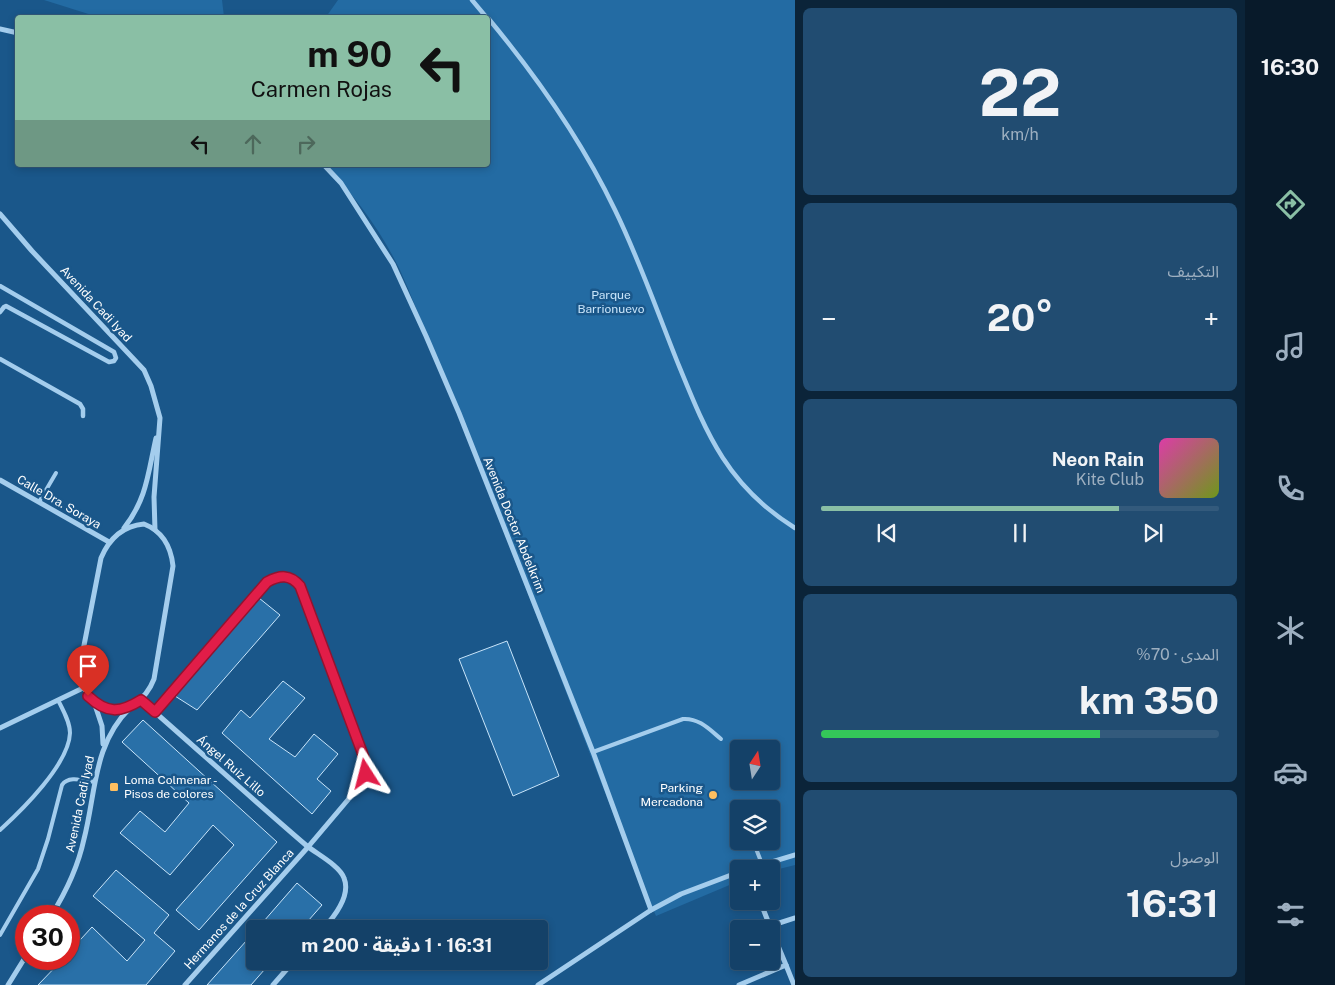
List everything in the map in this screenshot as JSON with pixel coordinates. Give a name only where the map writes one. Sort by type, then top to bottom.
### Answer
[{"type":"street","points":[[472,0],[484,15]]},
{"type":"street","points":[[490,22],[514,50],[557,108],[615,209],[700,417],[721,457],[734,475],[761,502],[795,528]]},
{"type":"street","points":[[0,29],[15,33]]},
{"type":"street","name":"Avenida Doctor Abdelkrim","points":[[326,167],[341,183],[393,264],[422,326],[459,413],[593,752],[651,910]]},
{"type":"street","name":"Avenida Cadi Iyad","points":[[0,214],[32,251],[144,370],[151,386],[160,418],[154,497],[155,530]]},
{"type":"street","points":[[0,286],[114,352],[116,358],[109,362],[6,306],[0,312]]},
{"type":"street","points":[[0,359],[80,404],[83,409],[83,416]]},
{"type":"street","name":"Avenida Cadi Iyad","points":[[122,531],[134,515],[143,498],[160,418]]},
{"type":"street","name":"Calle Dra. Soraya","points":[[0,480],[109,542]]},
{"type":"street","points":[[144,524],[155,530],[161,535],[170,549],[173,566],[154,679],[148,692],[141,700],[126,708],[113,710],[94,702],[83,688],[80,677],[80,666],[101,558],[109,542],[122,531],[144,524]]},
{"type":"street","name":"Hermanos de la Cruz Blanca","points":[[155,712],[267,582],[278,576],[284,576],[291,578],[300,586],[367,768],[363,782],[308,847],[185,985]]},
{"type":"street","points":[[0,728],[83,688]]},
{"type":"street","name":"Ángel Ruiz Lillo","points":[[141,700],[308,847],[338,870],[345,880],[344,896],[331,920]]},
{"type":"street","name":"Avenida Cadi Iyad","points":[[94,702],[102,726],[103,749]]},
{"type":"street","name":"Avenida Cadi Iyad","points":[[57,905],[74,874],[85,839],[103,749],[114,726],[134,704]]},
{"type":"street","points":[[777,860],[795,855]]},
{"type":"street","points":[[538,985],[651,910],[681,894],[730,875]]},
{"type":"street","points":[[780,924],[795,918]]},
{"type":"street","points":[[780,950],[794,985]]},
{"type":"street","points":[[739,985],[786,965]]},
{"type":"street","points":[[8,985],[17,970]]},
{"type":"street","points":[[273,985],[286,970]]},
{"type":"lane","points":[[39,502],[56,473]]},
{"type":"lane","points":[[0,830],[18,814],[44,784],[57,766],[67,746],[70,728],[58,700]]},
{"type":"lane","points":[[593,752],[683,719],[701,722],[722,739]]},
{"type":"lane","points":[[0,935],[38,869],[64,782],[70,778],[95,782]]},
{"type":"green space","points":[[44,0],[222,0],[224,15],[92,15]]},
{"type":"green space","name":"Parque Barrionuevo","points":[[338,0],[795,0],[795,865],[780,869],[780,860],[730,860],[730,885],[656,916],[628,852],[431,344],[393,256],[366,214],[326,167],[490,167],[490,15],[327,15]]},
{"type":"building","points":[[259,598],[280,615],[197,710],[175,696]]},
{"type":"building","points":[[507,641],[559,776],[513,796],[459,659]]},
{"type":"building","points":[[283,681],[305,698],[269,739],[295,757],[314,734],[338,754],[317,779],[331,791],[312,814],[222,733],[241,710],[250,718]]},
{"type":"building","points":[[143,720],[277,842],[199,930],[176,910],[234,845],[213,825],[170,875],[120,833],[140,811],[165,832],[189,803],[122,742]]},
{"type":"building","points":[[116,870],[169,915],[154,933],[175,951],[146,985],[38,985],[52,970],[80,970],[80,940],[92,927],[127,961],[145,940],[93,896]]},
{"type":"building","points":[[297,883],[322,905],[309,920],[265,920]]},
{"type":"building","points":[[246,941],[246,970],[264,970],[251,985],[207,985]]},
{"type":"place","name":"Loma Colmenar - Pisos de colores","points":[[114,787]]},
{"type":"place","name":"Parking Mercadona","points":[[713,795]]},
{"type":"route","points":[[88,696],[101,706],[113,710],[126,708],[141,700],[155,712],[267,582],[278,576],[284,576],[296,581],[300,586],[366,760],[366,774]]}]
